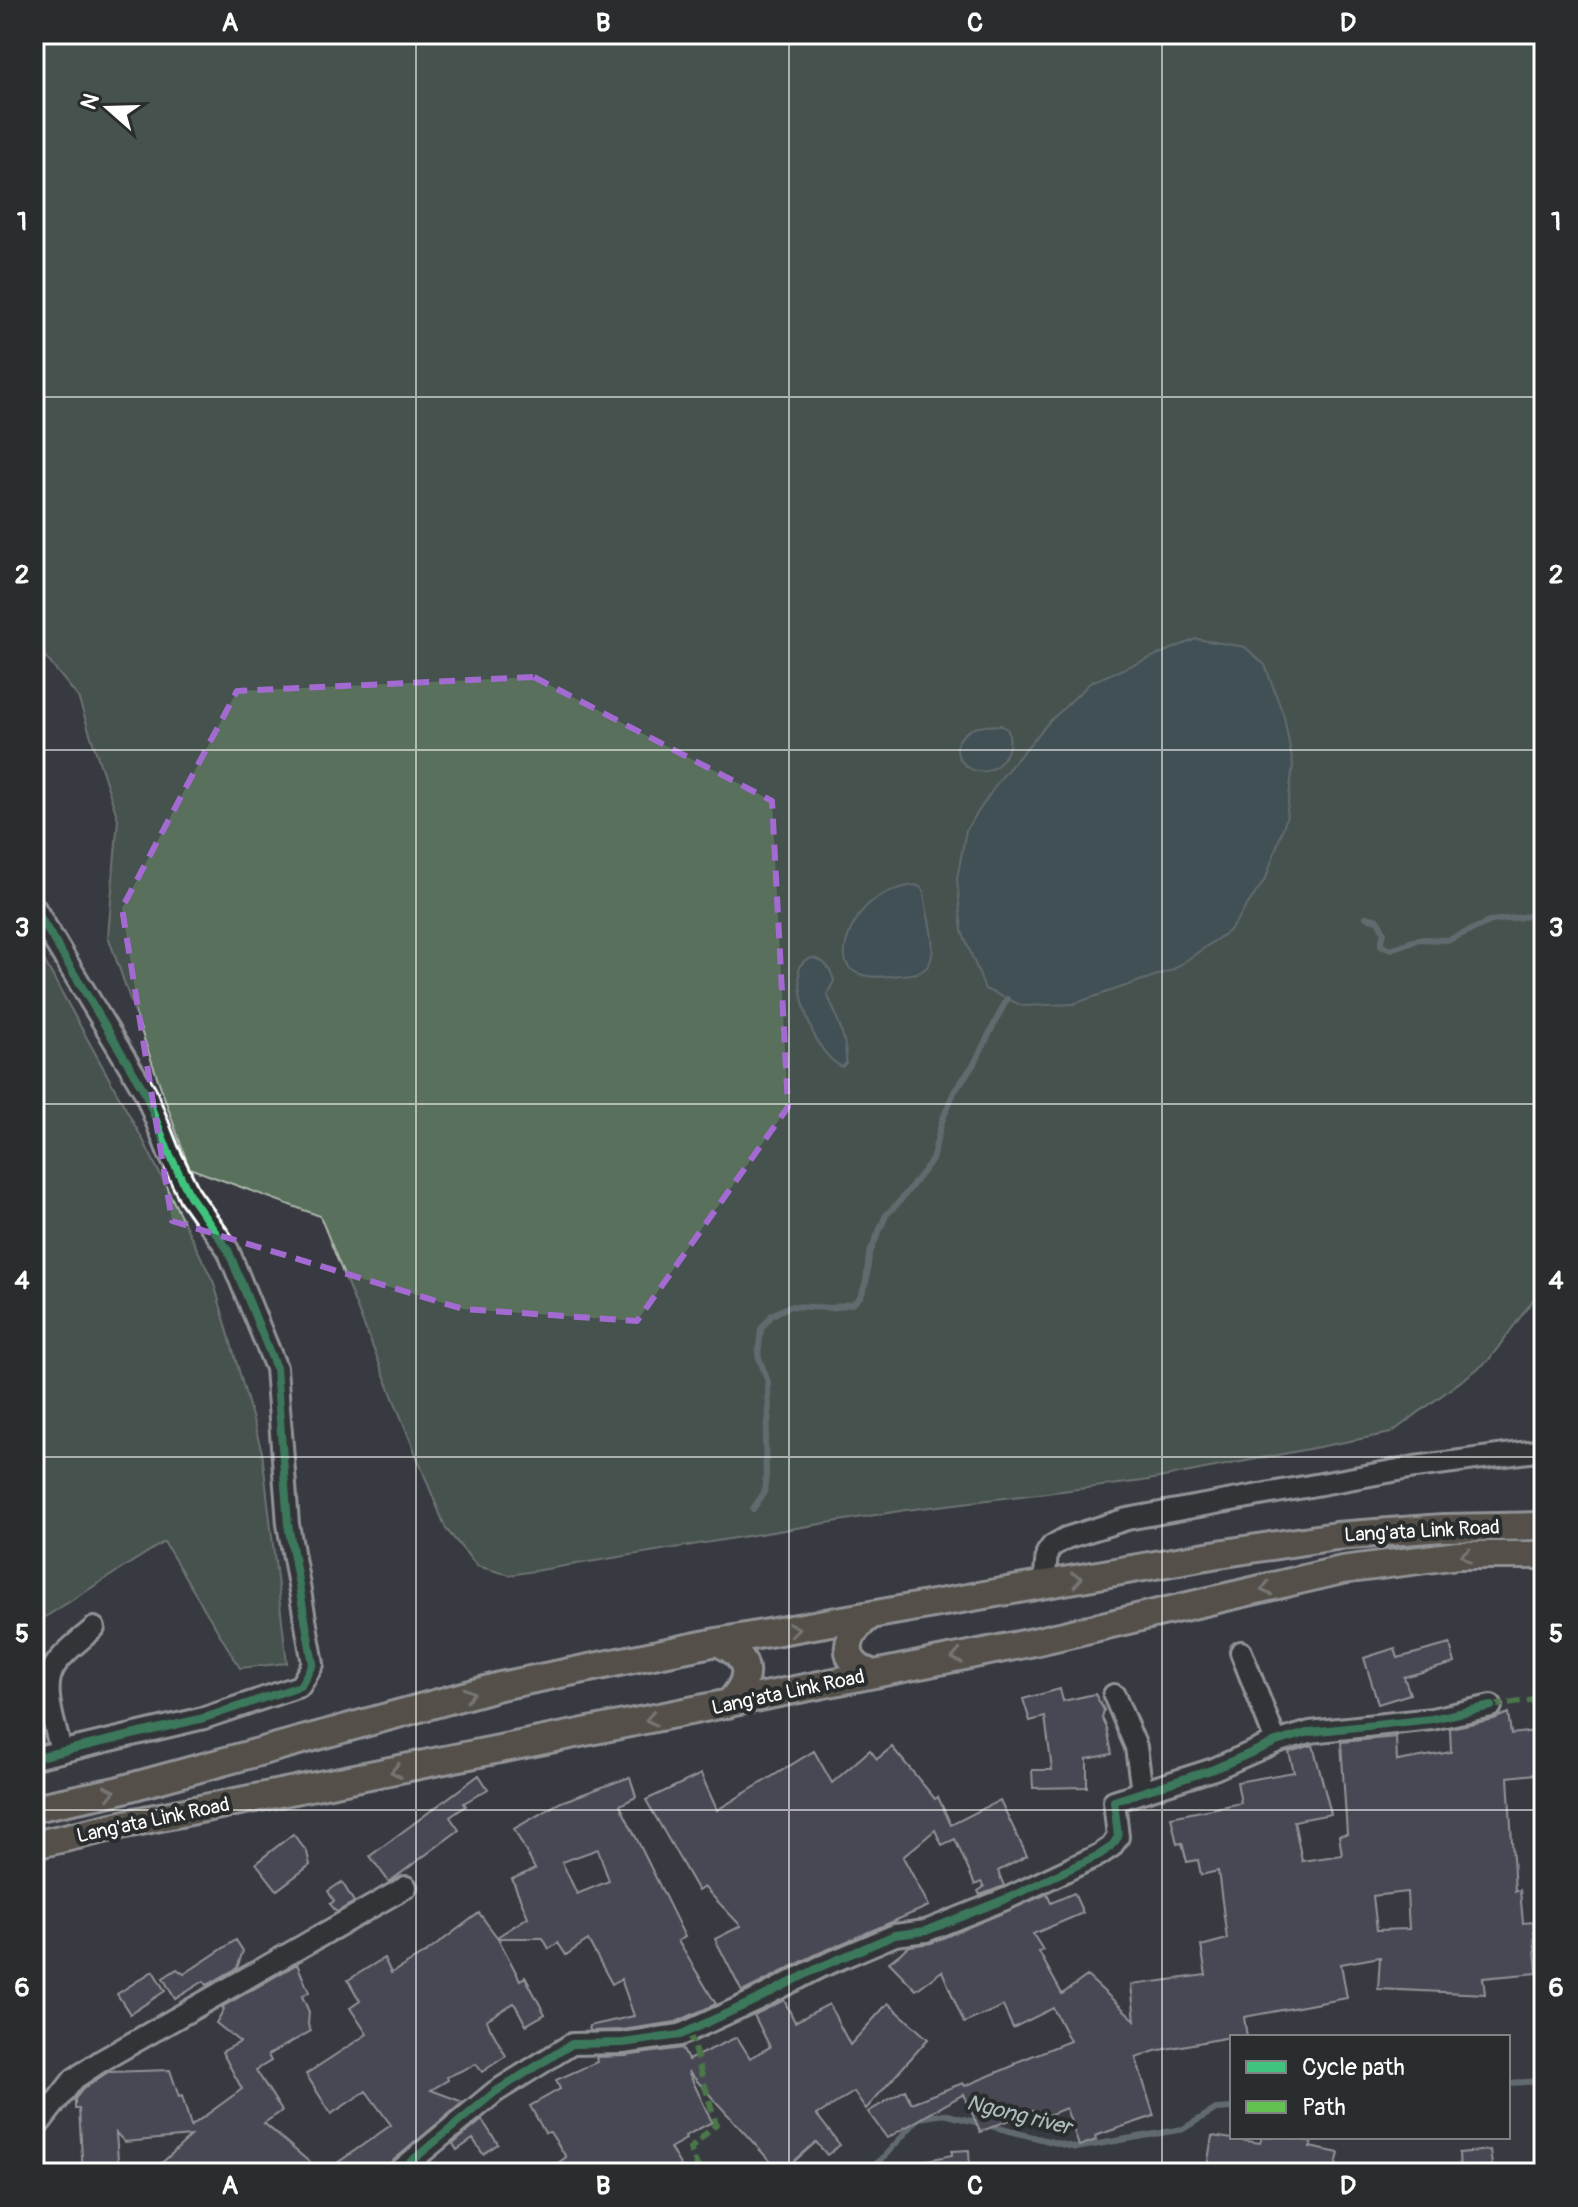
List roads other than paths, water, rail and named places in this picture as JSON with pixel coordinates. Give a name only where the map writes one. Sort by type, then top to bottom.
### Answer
[{"type":"main road","name":"Lang'ata Link Road","points":[[34,1808],[116,1791],[500,1686],[717,1642],[1336,1536],[1443,1528],[1544,1526]]},
{"type":"main road","name":"Lang'ata Link Road","points":[[34,1845],[130,1823],[1034,1642],[1342,1570],[1458,1555],[1544,1555]]},
{"type":"main road","points":[[872,1615],[853,1631],[849,1651],[852,1662],[860,1670],[875,1674]]},
{"type":"main road","points":[[717,1642],[738,1653],[745,1669],[741,1688],[728,1704]]},
{"type":"street","points":[[34,907],[145,1092],[190,1196],[228,1250],[276,1368],[288,1524],[313,1664],[300,1686],[204,1718],[34,1758]]},
{"type":"street","points":[[1044,1585],[1047,1553],[1052,1546],[1066,1538],[1127,1519],[1415,1467],[1544,1450]]},
{"type":"street","points":[[61,1752],[48,1690],[49,1675],[57,1662],[94,1628]]},
{"type":"street","points":[[1241,1652],[1276,1742]]},
{"type":"street","points":[[1114,1695],[1136,1747],[1142,1792]]},
{"type":"street","points":[[397,2173],[495,2092],[572,2044],[623,2043],[680,2035],[820,1967],[895,1935],[926,1931],[1008,1898],[1099,1855],[1111,1847],[1118,1837],[1114,1801],[1214,1769],[1276,1742],[1310,1732],[1432,1719],[1491,1706]]},
{"type":"street","points":[[34,2130],[74,2079],[101,2061],[406,1887]]},
{"type":"waterway","points":[[1366,917],[1378,920],[1384,932],[1381,945],[1391,949],[1419,939],[1449,940],[1491,921],[1544,914]]},
{"type":"waterway","points":[[753,1509],[764,1493],[769,1415],[768,1382],[758,1355],[761,1329],[772,1315],[790,1306],[832,1308],[854,1303],[861,1296],[869,1255],[886,1215],[932,1160],[942,1121],[954,1092],[974,1064],[1007,999]]},
{"type":"waterway","name":"Ngong river","points":[[1510,2083],[1544,2081]]},
{"type":"waterway","name":"Ngong river","points":[[860,2173],[880,2161],[919,2118],[944,2114],[1076,2148],[1183,2129],[1216,2109],[1230,2108]]}]
